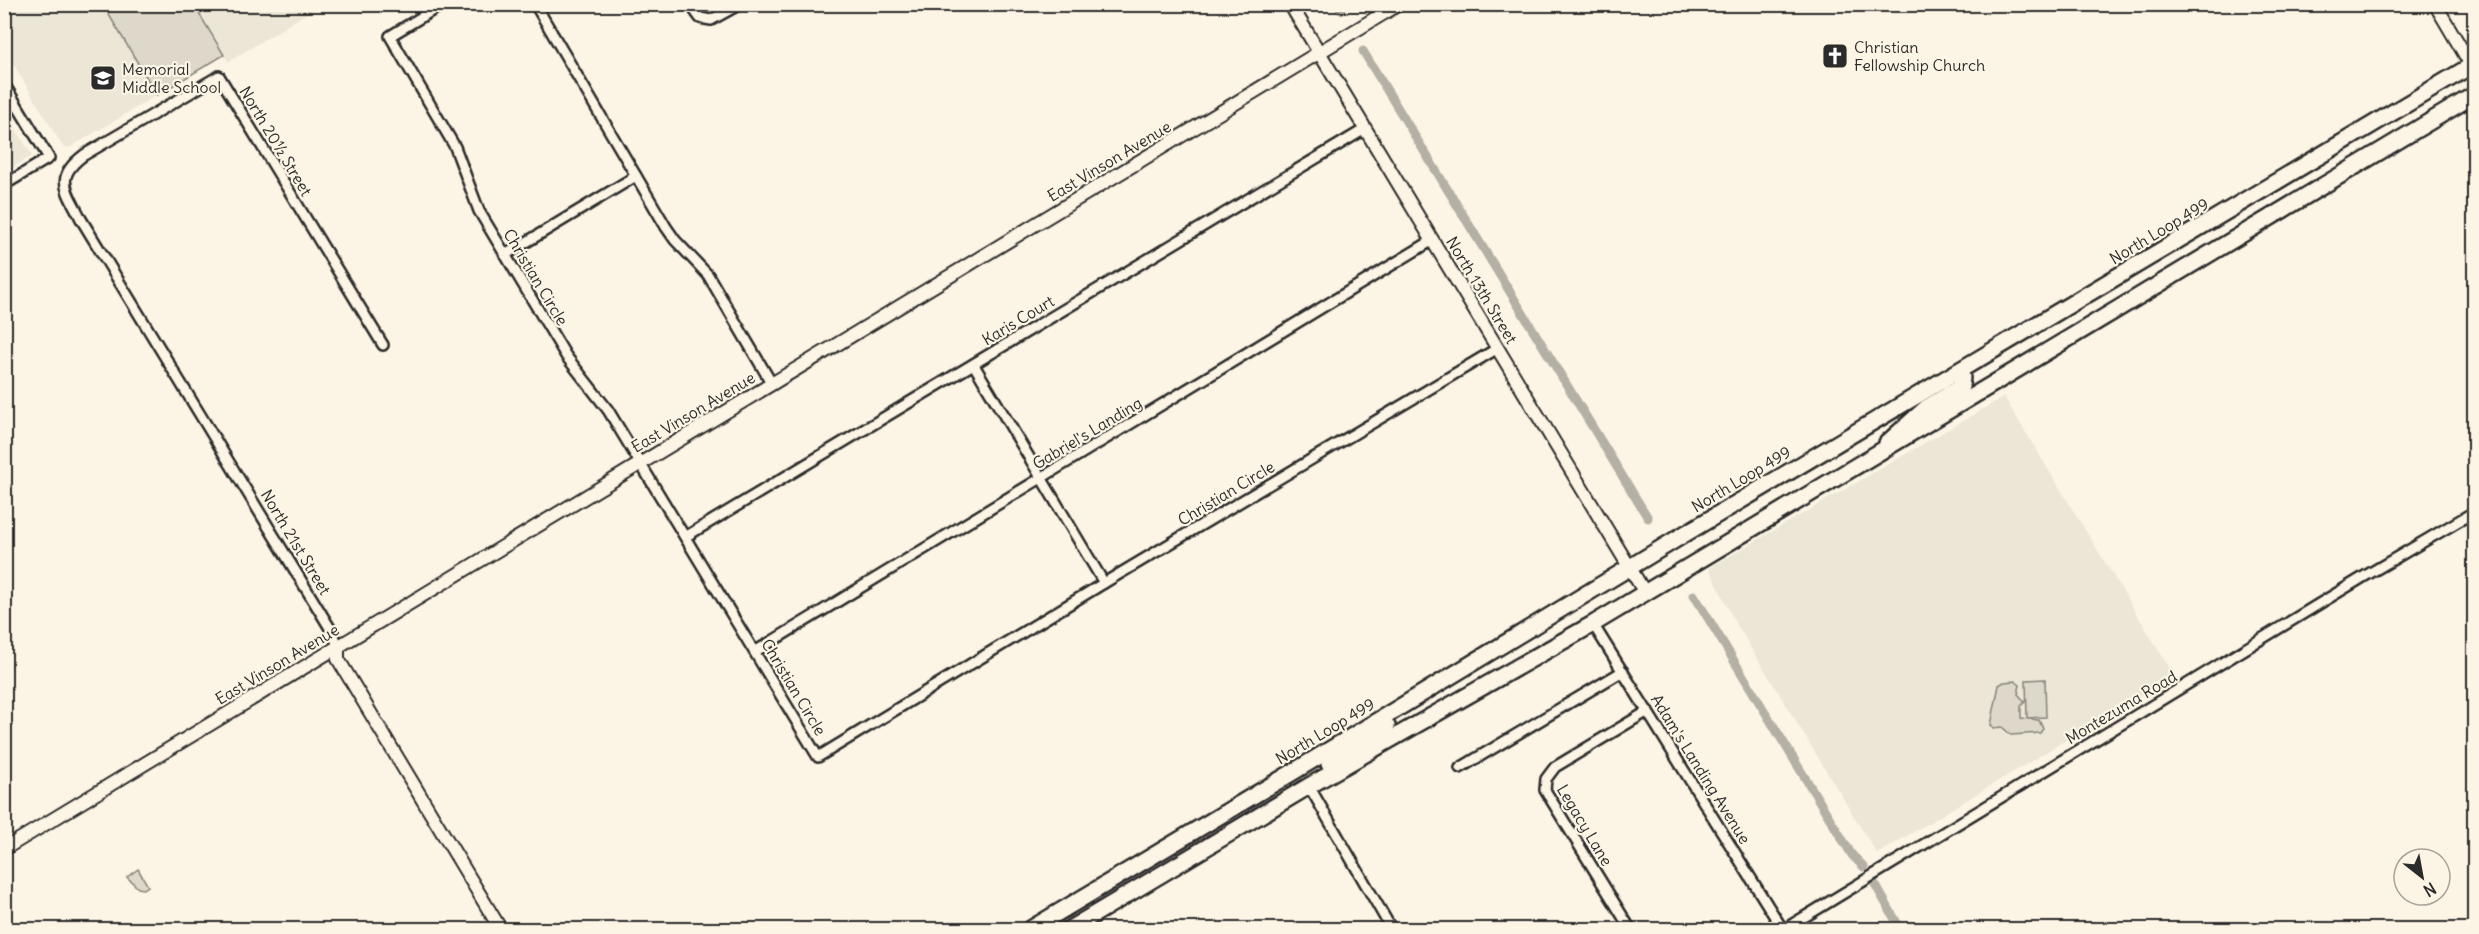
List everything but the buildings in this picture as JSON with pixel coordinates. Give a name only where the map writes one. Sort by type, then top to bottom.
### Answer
[{"type":"main road","name":"North Loop 499","points":[[1029,930],[1629,567],[2474,66]]},
{"type":"main road","points":[[1068,930],[1309,786],[1593,624],[2475,95]]},
{"type":"main road","points":[[1878,454],[1891,437],[1910,420],[1961,387],[1962,377],[1958,372]]},
{"type":"main road","points":[[1309,786],[1308,776],[1388,726],[1427,690]]},
{"type":"street","name":"Christian Circle","points":[[443,4],[390,36],[455,147],[479,212],[566,356],[608,410],[756,651],[818,757],[1498,348]]},
{"type":"street","points":[[535,4],[675,240],[708,275],[772,384]]},
{"type":"street","points":[[690,4],[700,18],[711,20],[740,4]]},
{"type":"street","name":"North 13th Street","points":[[1290,4],[1645,593]]},
{"type":"street","name":"East Vinson Avenue","points":[[4,849],[1399,4]]},
{"type":"street","points":[[2435,4],[2474,66]]},
{"type":"street","name":"North 20½ Street","points":[[67,171],[84,155],[219,76],[383,345]]},
{"type":"street","points":[[4,84],[49,158],[4,185]]},
{"type":"street","name":"Karis Court","points":[[685,537],[1365,129]]},
{"type":"street","name":"North 21st Street","points":[[67,171],[65,182],[81,219],[333,633],[338,646],[338,659],[501,930]]},
{"type":"street","points":[[505,255],[636,176]]},
{"type":"street","name":"Gabriel's Landing","points":[[756,651],[1433,240]]},
{"type":"street","points":[[974,364],[1104,583]]},
{"type":"street","name":"Montezuma Road","points":[[1783,930],[2355,582],[2475,512]]},
{"type":"street","name":"Adam's Landing Avenue","points":[[1593,624],[1783,930]]},
{"type":"street","points":[[1460,768],[1623,671]]},
{"type":"street","name":"Legacy Lane","points":[[1631,930],[1545,790],[1546,779],[1555,767],[1648,711]]},
{"type":"street","points":[[1309,786],[1392,930]]},
{"type":"shaded area","name":"Memorial Middle School","points":[[322,4],[228,62],[224,55],[69,148],[63,147],[5,50],[5,5]]},
{"type":"shaded area","points":[[103,5],[194,5],[224,55],[157,95]]},
{"type":"shaded area","points":[[5,110],[32,156],[4,172]]},
{"type":"shaded area","points":[[2004,397],[2174,675],[1877,854],[1734,620],[1709,568]]},
{"type":"shaded area","points":[[2045,679],[2046,717],[2027,718],[2026,680]]},
{"type":"shaded area","points":[[2015,681],[2020,685],[2018,694],[2025,702],[2021,706],[2021,718],[2039,720],[2043,729],[2040,733],[2011,735],[2002,727],[1994,728],[1991,725],[1999,685]]},
{"type":"shaded area","points":[[138,869],[148,886],[144,889],[138,888],[127,877]]},
{"type":"waterway","points":[[1338,4],[1341,10]]},
{"type":"waterway","points":[[1363,51],[1648,518]]},
{"type":"waterway","points":[[1694,595],[1852,855],[1864,867]]},
{"type":"waterway","points":[[1875,884],[1901,930]]},
{"type":"place","name":"Christian Fellowship Church","points":[[1835,56]]},
{"type":"place","name":"Memorial Middle School","points":[[103,78]]}]
